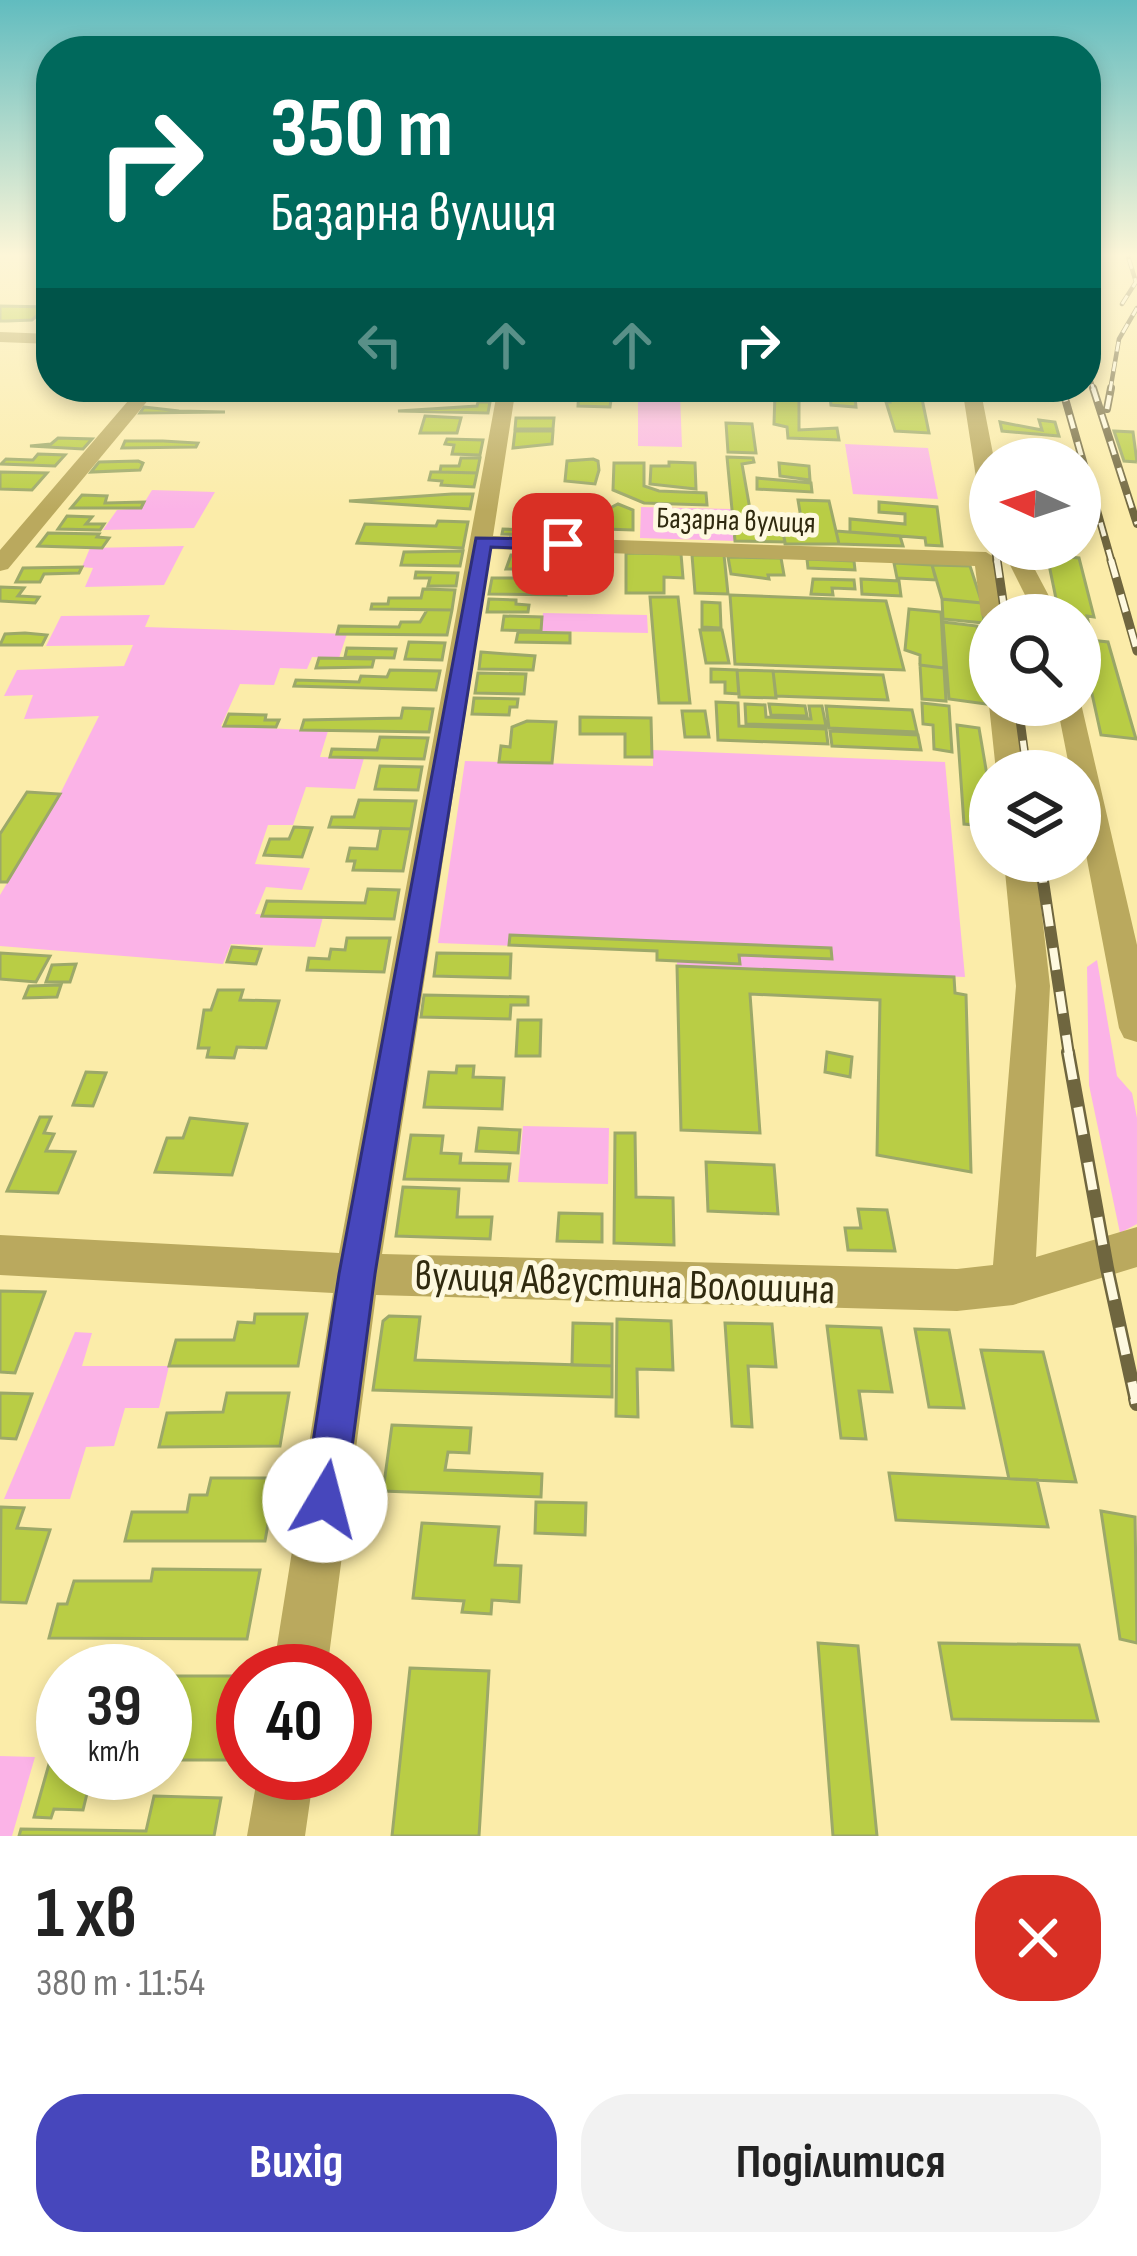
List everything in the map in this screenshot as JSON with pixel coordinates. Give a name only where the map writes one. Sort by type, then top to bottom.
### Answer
[{"type":"street","points":[[0,564],[137,402]]},
{"type":"street","points":[[304,1644],[357,1274],[505,402]]},
{"type":"street","points":[[970,402],[974,438]]},
{"type":"street","name":"Базарна вулиця","points":[[483,542],[986,559],[990,594]]},
{"type":"street","points":[[1076,726],[1137,1028]]},
{"type":"street","points":[[1013,1284],[1033,986],[1022,882]]},
{"type":"street","name":"вулиця Августина Волошина","points":[[0,1255],[357,1274],[934,1290],[1013,1284],[1120,1253]]},
{"type":"street","points":[[277,1836],[282,1800]]},
{"type":"shaded area","points":[[638,402],[680,402],[682,447],[638,446]]},
{"type":"shaded area","points":[[845,444],[928,448],[938,499],[853,494]]},
{"type":"shaded area","points":[[152,490],[215,492],[194,528],[103,530],[117,510],[141,508]]},
{"type":"shaded area","points":[[641,507],[732,509],[735,541],[640,538]]},
{"type":"shaded area","points":[[184,546],[164,585],[85,587],[93,568],[82,567],[90,548]]},
{"type":"shaded area","points":[[543,613],[647,615],[648,633],[541,631]]},
{"type":"shaded area","points":[[150,615],[145,627],[347,634],[339,658],[312,657],[307,669],[280,668],[274,685],[240,684],[221,726],[328,731],[320,757],[364,758],[355,789],[306,787],[293,825],[268,825],[255,864],[310,868],[302,890],[266,887],[255,914],[323,917],[315,947],[231,944],[223,964],[0,946],[0,895],[60,794],[99,716],[24,719],[33,695],[4,696],[17,670],[124,666],[133,645],[46,646],[61,616]]},
{"type":"shaded area","points":[[653,750],[945,762],[965,977],[677,966],[677,961],[657,960],[656,951],[438,943],[465,761],[653,766]]},
{"type":"shaded area","points":[[1097,960],[1117,1076],[1132,1093],[1137,1118],[1137,1224],[1120,1233],[1089,1085],[1087,967]]},
{"type":"shaded area","points":[[523,1126],[609,1128],[608,1184],[518,1182]]},
{"type":"shaded area","points":[[75,1332],[92,1333],[82,1366],[169,1366],[159,1408],[125,1408],[114,1446],[86,1447],[70,1499],[4,1499]]},
{"type":"shaded area","points":[[0,1756],[35,1757],[12,1836],[0,1836]]},
{"type":"building","points":[[490,402],[488,413],[398,411],[477,406]]},
{"type":"building","points":[[578,402],[611,402],[610,407],[578,406]]},
{"type":"building","points":[[775,402],[799,402],[799,430],[837,428],[839,440],[788,438],[787,427],[774,424]]},
{"type":"building","points":[[856,402],[856,407],[831,405]]},
{"type":"building","points":[[886,402],[923,402],[929,433],[895,431]]},
{"type":"building","points":[[144,407],[179,411],[225,412],[140,413]]},
{"type":"building","points":[[425,416],[461,418],[457,433],[420,433]]},
{"type":"building","points":[[516,418],[554,418],[553,429],[515,429]]},
{"type":"building","points":[[1039,420],[1055,422],[1059,436],[1002,431],[1000,422],[1042,430]]},
{"type":"building","points":[[726,423],[752,424],[756,453],[728,452]]},
{"type":"building","points":[[515,431],[553,431],[552,444],[513,448]]},
{"type":"building","points":[[1114,431],[1133,432],[1137,462],[1124,461]]},
{"type":"building","points":[[58,438],[92,439],[83,449],[30,446],[51,444]]},
{"type":"building","points":[[447,439],[483,440],[480,455],[452,454],[454,445],[445,444]]},
{"type":"building","points":[[125,441],[198,443],[196,447],[122,448]]},
{"type":"building","points":[[38,454],[65,455],[55,466],[1,464],[6,459],[33,460]]},
{"type":"building","points":[[727,457],[753,458],[754,462],[742,464],[754,532],[783,533],[785,542],[735,541]]},
{"type":"building","points":[[461,458],[480,458],[477,473],[440,472],[441,466],[459,466]]},
{"type":"building","points":[[593,459],[599,470],[595,484],[565,481],[567,461]]},
{"type":"building","points":[[99,462],[143,463],[140,470],[91,472]]},
{"type":"building","points":[[669,462],[695,463],[696,489],[650,484],[651,466],[669,466]]},
{"type":"building","points":[[614,463],[644,463],[644,486],[706,493],[707,505],[644,503],[613,490]]},
{"type":"building","points":[[779,463],[809,466],[810,480],[780,476]]},
{"type":"building","points":[[0,472],[47,473],[32,490],[0,489]]},
{"type":"building","points":[[431,472],[477,473],[474,487],[441,485],[442,481],[429,480]]},
{"type":"building","points":[[757,478],[811,483],[812,492],[757,489]]},
{"type":"building","points":[[473,494],[470,509],[349,501]]},
{"type":"building","points":[[82,495],[107,496],[105,503],[144,502],[141,508],[71,508]]},
{"type":"building","points":[[798,500],[829,501],[839,544],[785,544],[783,530],[803,530]]},
{"type":"building","points":[[879,502],[937,507],[942,546],[926,545],[925,538],[850,532],[850,519],[905,524],[905,514],[879,512]]},
{"type":"building","points":[[558,503],[587,503],[587,514],[595,519],[582,525],[557,524],[549,514]]},
{"type":"building","points":[[618,504],[633,510],[633,530],[604,529],[605,512],[591,508]]},
{"type":"building","points":[[67,516],[92,517],[86,524],[104,524],[100,530],[58,529]]},
{"type":"building","points":[[438,521],[468,522],[463,548],[357,543],[365,524],[436,526]]},
{"type":"building","points":[[531,526],[601,528],[601,537],[502,534],[503,529],[531,530]]},
{"type":"building","points":[[836,531],[900,536],[903,546],[839,544]]},
{"type":"building","points":[[48,533],[109,538],[102,548],[38,546]]},
{"type":"building","points":[[463,551],[460,566],[401,565],[404,552]]},
{"type":"building","points":[[626,553],[681,554],[683,578],[664,577],[664,593],[626,593]]},
{"type":"building","points":[[511,555],[548,555],[550,569],[506,569]]},
{"type":"building","points":[[692,555],[724,555],[728,594],[695,593]]},
{"type":"building","points":[[728,557],[781,558],[784,575],[768,575],[769,579],[731,574]]},
{"type":"building","points":[[807,559],[854,561],[855,570],[808,568]]},
{"type":"building","points":[[894,563],[932,565],[936,580],[897,578]]},
{"type":"building","points":[[932,565],[969,566],[979,594],[969,594],[969,602],[942,599]]},
{"type":"building","points":[[82,567],[79,573],[44,574],[40,582],[16,582],[23,568]]},
{"type":"building","points":[[1050,570],[1082,570],[1088,594],[1055,594]]},
{"type":"building","points":[[416,572],[458,573],[456,586],[428,586],[430,578],[415,578]]},
{"type":"building","points":[[492,578],[526,578],[531,580],[525,588],[566,589],[566,595],[489,594]]},
{"type":"building","points":[[813,579],[854,580],[855,589],[811,594]]},
{"type":"building","points":[[861,579],[899,581],[901,596],[862,594]]},
{"type":"building","points":[[0,587],[24,588],[18,596],[39,597],[35,603],[0,601]]},
{"type":"building","points":[[423,589],[455,590],[452,610],[371,609],[372,604],[388,604],[389,598],[421,598]]},
{"type":"building","points":[[730,595],[886,601],[904,670],[735,664]]},
{"type":"building","points":[[650,597],[678,597],[690,703],[659,703]]},
{"type":"building","points":[[489,599],[516,600],[516,604],[529,605],[528,612],[487,612]]},
{"type":"building","points":[[942,599],[969,602],[969,622],[943,619]]},
{"type":"building","points":[[702,602],[720,603],[721,628],[702,627]]},
{"type":"building","points":[[909,609],[941,612],[944,668],[920,665],[920,655],[905,650]]},
{"type":"building","points":[[427,610],[452,610],[447,635],[337,634],[339,626],[399,627],[401,622],[420,622]]},
{"type":"building","points":[[504,616],[542,617],[541,631],[502,630]]},
{"type":"building","points":[[943,622],[969,625],[969,702],[949,699]]},
{"type":"building","points":[[700,630],[722,630],[729,663],[706,663]]},
{"type":"building","points":[[518,632],[570,633],[570,643],[516,642]]},
{"type":"building","points":[[5,634],[47,635],[42,645],[0,645]]},
{"type":"building","points":[[1101,641],[1108,642],[1136,739],[1101,735]]},
{"type":"building","points":[[409,642],[445,643],[442,660],[405,659]]},
{"type":"building","points":[[347,648],[396,649],[394,658],[345,657]]},
{"type":"building","points":[[481,652],[535,656],[533,670],[479,669]]},
{"type":"building","points":[[319,658],[374,659],[372,667],[316,668]]},
{"type":"building","points":[[920,665],[944,668],[946,701],[922,699]]},
{"type":"building","points":[[711,669],[737,670],[739,694],[725,693],[725,682],[711,682]]},
{"type":"building","points":[[390,670],[440,671],[436,690],[294,686],[296,680],[359,682],[361,676],[387,677]]},
{"type":"building","points":[[737,670],[773,671],[776,698],[739,697]]},
{"type":"building","points":[[773,671],[883,675],[888,700],[776,696]]},
{"type":"building","points":[[478,673],[526,674],[524,694],[475,693]]},
{"type":"building","points":[[474,698],[518,699],[509,715],[472,714]]},
{"type":"building","points":[[716,702],[738,703],[739,726],[826,729],[828,744],[718,740]]},
{"type":"building","points":[[922,703],[949,706],[952,752],[934,749],[933,725],[923,724]]},
{"type":"building","points":[[745,704],[765,705],[766,717],[811,719],[809,706],[822,706],[826,726],[746,724]]},
{"type":"building","points":[[769,704],[805,706],[807,716],[771,715]]},
{"type":"building","points":[[826,706],[912,710],[917,732],[829,728]]},
{"type":"building","points":[[403,708],[433,709],[429,732],[301,730],[304,720],[401,718]]},
{"type":"building","points":[[682,711],[705,711],[709,737],[685,737]]},
{"type":"building","points":[[229,714],[279,720],[276,727],[224,726]]},
{"type":"building","points":[[580,717],[651,718],[652,757],[625,757],[625,734],[580,734]]},
{"type":"building","points":[[527,721],[556,722],[552,763],[499,762],[501,746],[510,747],[512,727]]},
{"type":"building","points":[[957,725],[979,728],[983,750],[969,750],[969,824],[964,824]]},
{"type":"building","points":[[830,731],[918,735],[921,750],[832,746]]},
{"type":"building","points":[[380,737],[428,738],[424,759],[330,757],[332,749],[377,750]]},
{"type":"building","points":[[380,766],[422,767],[418,790],[375,789]]},
{"type":"building","points":[[27,792],[60,794],[7,882],[0,882],[0,834]]},
{"type":"building","points":[[359,800],[416,801],[411,829],[329,827],[332,817],[354,817]]},
{"type":"building","points":[[294,827],[312,828],[302,857],[264,855],[270,839],[289,839]]},
{"type":"building","points":[[381,828],[411,829],[403,871],[353,870],[355,861],[347,861],[350,848],[377,849]]},
{"type":"building","points":[[368,889],[399,890],[394,919],[262,916],[267,901],[365,903]]},
{"type":"building","points":[[510,935],[831,948],[832,959],[739,955],[740,964],[657,960],[657,951],[509,945]]},
{"type":"building","points":[[347,938],[390,938],[384,972],[307,970],[309,958],[329,959],[331,949],[345,950]]},
{"type":"building","points":[[232,947],[261,949],[256,964],[227,962]]},
{"type":"building","points":[[0,953],[50,956],[36,982],[0,979]]},
{"type":"building","points":[[437,953],[511,954],[510,978],[434,976]]},
{"type":"building","points":[[76,964],[70,982],[46,982],[52,965]]},
{"type":"building","points":[[677,966],[954,977],[955,993],[966,995],[971,1172],[877,1155],[880,1000],[750,994],[760,1133],[681,1130]]},
{"type":"building","points":[[61,985],[57,997],[24,998],[29,986]]},
{"type":"building","points":[[218,990],[243,990],[240,1000],[279,1001],[266,1048],[237,1047],[234,1058],[207,1057],[209,1048],[198,1048],[204,1010],[211,1010]]},
{"type":"building","points":[[424,995],[528,997],[528,1005],[511,1005],[510,1019],[421,1017]]},
{"type":"building","points":[[518,1020],[541,1020],[540,1056],[516,1056]]},
{"type":"building","points":[[827,1052],[852,1057],[850,1077],[825,1072]]},
{"type":"building","points":[[457,1066],[474,1066],[473,1077],[504,1078],[502,1109],[424,1107],[429,1072],[456,1073]]},
{"type":"building","points":[[86,1072],[106,1073],[93,1106],[73,1105]]},
{"type":"building","points":[[40,1117],[51,1117],[44,1133],[54,1134],[46,1151],[75,1152],[58,1193],[7,1191]]},
{"type":"building","points":[[190,1118],[247,1124],[232,1175],[155,1172],[167,1138],[183,1138]]},
{"type":"building","points":[[479,1128],[520,1130],[518,1153],[476,1151]]},
{"type":"building","points":[[615,1133],[635,1133],[636,1197],[673,1198],[674,1245],[614,1243]]},
{"type":"building","points":[[411,1135],[443,1136],[441,1153],[461,1154],[460,1163],[510,1164],[508,1181],[404,1179]]},
{"type":"building","points":[[706,1162],[774,1165],[778,1214],[708,1211]]},
{"type":"building","points":[[403,1187],[459,1189],[457,1217],[492,1217],[490,1239],[396,1236]]},
{"type":"building","points":[[858,1209],[887,1210],[895,1251],[848,1250],[845,1228],[861,1228]]},
{"type":"building","points":[[559,1213],[602,1214],[602,1242],[557,1241]]},
{"type":"building","points":[[0,1291],[45,1292],[15,1373],[0,1372]]},
{"type":"building","points":[[255,1314],[307,1314],[298,1366],[169,1366],[176,1340],[234,1340],[238,1322],[254,1323]]},
{"type":"building","points":[[389,1316],[420,1317],[415,1360],[612,1366],[612,1397],[373,1390],[383,1321]]},
{"type":"building","points":[[617,1319],[671,1321],[673,1370],[637,1369],[638,1417],[616,1416]]},
{"type":"building","points":[[573,1323],[612,1324],[612,1366],[572,1365]]},
{"type":"building","points":[[725,1323],[772,1324],[776,1367],[748,1366],[752,1427],[732,1426]]},
{"type":"building","points":[[827,1326],[881,1328],[892,1392],[859,1391],[866,1439],[841,1438]]},
{"type":"building","points":[[915,1329],[949,1330],[964,1408],[929,1407]]},
{"type":"building","points":[[981,1350],[1043,1352],[1076,1482],[1009,1479]]},
{"type":"building","points":[[0,1393],[32,1394],[16,1439],[0,1438]]},
{"type":"building","points":[[227,1393],[289,1393],[280,1446],[159,1447],[167,1413],[223,1412]]},
{"type":"building","points":[[392,1425],[471,1428],[469,1453],[448,1452],[445,1470],[542,1474],[541,1497],[383,1491]]},
{"type":"building","points":[[889,1473],[1037,1480],[1048,1527],[896,1520]]},
{"type":"building","points":[[211,1478],[276,1478],[265,1541],[125,1541],[132,1512],[187,1512],[190,1495],[207,1495]]},
{"type":"building","points":[[536,1502],[586,1503],[585,1535],[535,1533]]},
{"type":"building","points":[[1,1507],[24,1508],[17,1528],[50,1530],[26,1603],[0,1602]]},
{"type":"building","points":[[1101,1511],[1135,1517],[1137,1643],[1120,1639]]},
{"type":"building","points":[[422,1523],[499,1527],[495,1565],[521,1566],[519,1602],[492,1600],[491,1614],[462,1612],[464,1601],[413,1598]]},
{"type":"building","points":[[153,1569],[260,1570],[247,1639],[49,1638],[58,1604],[67,1604],[74,1581],[151,1581]]},
{"type":"building","points":[[818,1643],[858,1646],[877,1836],[833,1836]]},
{"type":"building","points":[[939,1643],[1079,1645],[1098,1721],[952,1719]]},
{"type":"building","points":[[410,1668],[489,1671],[479,1836],[392,1836]]},
{"type":"building","points":[[192,1676],[216,1676],[216,1760],[192,1760]]},
{"type":"building","points":[[39,1800],[85,1800],[83,1810],[54,1809],[51,1818],[34,1817]]},
{"type":"building","points":[[153,1800],[221,1800],[214,1836],[19,1836],[21,1829],[146,1831]]},
{"type":"railway","points":[[1110,391],[1119,339]]},
{"type":"railway","points":[[1107,409],[1111,388]]},
{"type":"railway","points":[[1066,402],[1112,563]]},
{"type":"railway","points":[[1098,402],[1137,524]]},
{"type":"railway","points":[[1111,560],[1137,651]]},
{"type":"railway","points":[[998,570],[1002,594]]},
{"type":"railway","points":[[1021,726],[1024,750]]},
{"type":"railway","points":[[1043,882],[1069,1055]]},
{"type":"railway","points":[[1068,1052],[1136,1401]]},
{"type":"railway","points":[[1136,1398],[1137,1403]]},
{"type":"route","points":[[325,1500],[357,1274],[483,542],[563,544]]}]
